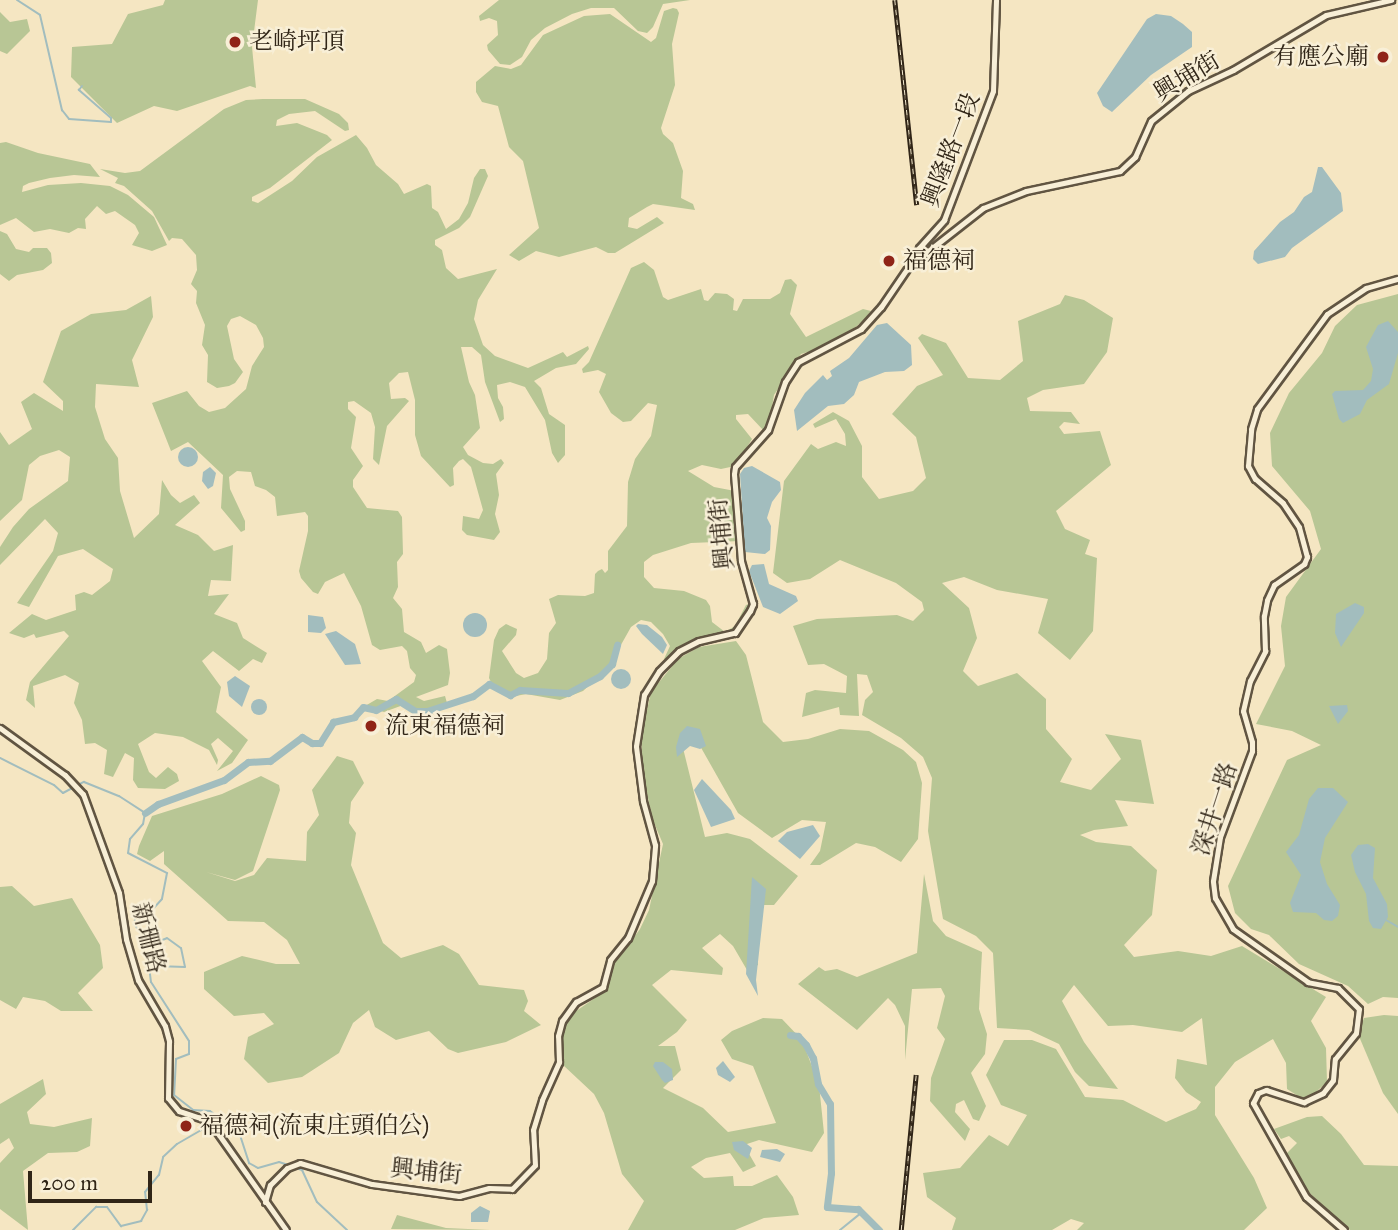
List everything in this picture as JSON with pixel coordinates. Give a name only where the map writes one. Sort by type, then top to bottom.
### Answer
[{"type":"street","name":"興隆路一段","points":[[914,261],[922,244],[944,220],[993,91],[996,0]]},
{"type":"street","name":"興埔街","points":[[265,1202],[270,1185],[290,1166],[307,1163],[372,1184],[459,1196],[489,1188],[512,1189],[532,1171],[535,1166],[533,1130],[542,1100],[559,1062],[558,1036],[562,1021],[576,1002],[603,987],[610,960],[635,925],[652,881],[654,836],[640,788],[636,746],[645,695],[659,671],[679,651],[699,641],[735,633],[753,604],[741,561],[735,467],[768,430],[785,383],[798,362],[861,329],[881,307],[914,261],[996,202],[1026,191],[1120,171],[1135,157],[1150,121],[1195,86],[1233,70],[1326,15],[1391,0]]},
{"type":"street","points":[[922,244],[923,249],[929,250]]},
{"type":"street","name":"深井一路","points":[[1344,1230],[1306,1197],[1253,1103],[1258,1093],[1266,1090],[1304,1102],[1324,1093],[1333,1080],[1335,1059],[1356,1033],[1359,1009],[1338,988],[1308,982],[1233,929],[1215,898],[1213,881],[1220,838],[1252,751],[1242,711],[1250,681],[1265,651],[1264,616],[1267,600],[1274,585],[1304,564],[1307,557],[1299,527],[1289,511],[1255,479],[1248,466],[1251,429],[1257,409],[1327,314],[1366,288],[1398,279]]},
{"type":"street","name":"新珊路","points":[[0,727],[77,786],[92,814],[119,893],[126,939],[138,980],[165,1026],[169,1041],[168,1098],[180,1111],[204,1119],[212,1125],[265,1202]]},
{"type":"street","points":[[265,1202],[286,1230]]},
{"type":"green space","points":[[165,0],[258,0],[252,47],[256,88],[250,86],[177,111],[154,106],[117,123],[71,77],[72,47],[112,44],[128,14],[163,5]]},
{"type":"green space","points":[[499,0],[690,0],[663,4],[653,27],[647,33],[638,31],[614,8],[591,8],[572,14],[545,28],[531,40],[522,57],[510,65],[500,64],[488,50],[487,45],[498,35],[497,21],[489,18],[480,21],[479,16]]},
{"type":"green space","points":[[673,8],[679,13],[672,44],[675,85],[661,128],[663,134],[673,143],[683,171],[681,198],[693,204],[695,210],[653,204],[647,207],[629,218],[628,227],[637,229],[657,217],[664,223],[615,253],[608,253],[596,247],[559,257],[536,251],[519,261],[509,255],[539,228],[523,161],[509,147],[498,106],[482,102],[476,92],[476,82],[495,66],[511,69],[521,65],[543,35],[584,16],[610,14],[651,42],[656,38],[664,11]]},
{"type":"green space","points":[[0,12],[10,22],[27,19],[30,31],[7,54],[0,51]]},
{"type":"green space","points":[[305,99],[339,114],[348,123],[349,130],[345,131],[315,111],[289,114],[277,120],[276,126],[297,123],[327,135],[332,140],[270,188],[252,197],[252,201],[258,203],[292,181],[317,157],[356,135],[376,165],[398,184],[404,194],[427,184],[431,186],[432,208],[438,212],[446,229],[459,219],[468,203],[474,178],[480,169],[485,169],[488,176],[470,217],[459,228],[435,240],[435,245],[442,250],[446,268],[458,279],[497,269],[478,300],[474,319],[483,345],[495,356],[528,368],[563,352],[567,357],[588,346],[589,349],[576,364],[556,368],[534,381],[541,388],[549,414],[565,425],[565,455],[558,463],[552,453],[545,420],[525,387],[510,382],[497,385],[504,419],[500,422],[485,382],[481,355],[472,347],[461,347],[469,382],[475,395],[480,428],[463,447],[468,455],[483,463],[493,464],[501,459],[504,463],[496,474],[499,495],[495,514],[500,532],[494,540],[467,535],[462,530],[463,516],[479,519],[483,510],[471,467],[463,459],[459,461],[453,468],[454,485],[450,487],[421,456],[415,435],[415,400],[408,372],[399,373],[389,383],[391,399],[405,398],[409,401],[387,426],[379,465],[373,459],[375,427],[371,413],[354,401],[348,402],[348,409],[356,417],[351,448],[363,466],[353,480],[353,487],[367,508],[398,511],[402,517],[403,554],[397,562],[398,587],[393,598],[402,609],[404,632],[421,642],[426,653],[439,645],[447,649],[450,673],[448,685],[416,697],[424,701],[445,696],[447,703],[439,708],[416,713],[406,704],[384,712],[365,706],[377,699],[388,701],[414,682],[416,675],[410,668],[407,651],[402,646],[380,650],[372,645],[361,606],[344,573],[325,582],[318,594],[313,592],[301,578],[299,571],[308,531],[308,516],[305,512],[277,516],[275,497],[255,486],[251,472],[237,471],[229,477],[230,489],[245,521],[245,530],[241,532],[221,508],[223,475],[188,442],[171,451],[152,403],[187,391],[199,406],[209,412],[225,408],[246,389],[252,366],[264,347],[263,338],[256,325],[240,316],[231,319],[227,326],[234,359],[243,372],[235,383],[229,386],[217,388],[207,382],[208,355],[202,345],[205,325],[196,303],[197,291],[191,284],[197,270],[196,255],[182,239],[172,238],[169,241],[152,211],[124,186],[115,183],[118,178],[100,169],[125,173],[140,171],[224,109],[246,100]]},
{"type":"green space","points":[[6,142],[38,153],[90,164],[100,177],[74,175],[50,178],[23,186],[22,192],[48,185],[81,183],[110,186],[128,195],[154,217],[167,245],[152,251],[132,245],[139,233],[135,225],[115,211],[106,214],[97,206],[85,219],[86,229],[78,228],[69,233],[50,229],[34,232],[16,218],[0,225],[0,143]]},
{"type":"green space","points":[[0,231],[7,234],[16,249],[29,252],[33,248],[47,248],[51,253],[52,263],[43,270],[17,275],[9,281],[0,274]]},
{"type":"green space","points":[[644,262],[654,270],[663,297],[668,300],[701,289],[704,300],[708,301],[715,293],[727,294],[734,299],[733,310],[737,311],[743,299],[770,299],[780,293],[785,280],[791,279],[797,285],[790,314],[806,337],[863,309],[871,311],[863,321],[834,344],[801,354],[774,395],[769,426],[764,431],[748,414],[736,415],[736,419],[752,439],[735,466],[721,469],[702,465],[688,471],[714,487],[735,491],[741,527],[740,541],[691,543],[653,555],[644,562],[644,577],[654,588],[684,591],[706,600],[710,606],[712,622],[725,632],[735,626],[746,605],[752,603],[754,610],[739,634],[731,639],[716,638],[690,646],[668,661],[664,659],[670,646],[663,634],[651,622],[641,620],[631,627],[608,668],[583,691],[560,700],[526,694],[511,697],[494,688],[489,678],[494,640],[499,629],[506,624],[517,629],[516,635],[502,651],[516,673],[524,678],[538,673],[547,659],[549,633],[556,623],[549,599],[558,595],[585,596],[594,593],[595,574],[602,569],[605,573],[608,570],[608,551],[627,526],[628,482],[635,459],[651,436],[657,405],[648,403],[631,421],[623,422],[611,413],[599,392],[606,374],[598,370],[583,373],[582,369],[589,362],[631,268]]},
{"type":"green space","points":[[1398,294],[1398,998],[1383,997],[1368,1004],[1348,986],[1299,964],[1269,935],[1251,929],[1235,913],[1228,886],[1287,760],[1321,745],[1292,731],[1256,724],[1285,666],[1281,626],[1286,597],[1321,549],[1310,511],[1272,466],[1270,433],[1289,393],[1322,353],[1335,326],[1357,305]]},
{"type":"green space","points":[[1065,295],[1084,300],[1113,318],[1107,352],[1084,384],[1043,390],[1027,398],[1030,411],[1071,412],[1080,424],[1064,422],[1059,427],[1064,434],[1100,431],[1111,465],[1056,511],[1065,529],[1090,540],[1085,554],[1097,558],[1093,631],[1070,660],[1038,633],[1048,599],[997,590],[964,577],[942,583],[969,608],[977,638],[963,671],[978,686],[1017,673],[1046,699],[1046,729],[1072,759],[1060,782],[1091,790],[1121,759],[1105,734],[1141,740],[1154,804],[1115,800],[1128,826],[1094,830],[1080,835],[1096,842],[1131,846],[1157,870],[1152,915],[1124,945],[1134,957],[1178,951],[1211,956],[1242,946],[1326,997],[1311,1021],[1326,1048],[1327,1082],[1306,1101],[1287,1089],[1286,1063],[1273,1039],[1235,1062],[1215,1087],[1215,1115],[1254,1178],[1267,1208],[1244,1230],[1077,1230],[1084,1223],[1071,1219],[1052,1230],[952,1230],[956,1218],[927,1197],[923,1173],[960,1168],[989,1135],[1008,1146],[1027,1115],[1001,1105],[986,1075],[1004,1040],[1032,1040],[1056,1049],[1085,1097],[1123,1100],[1166,1122],[1196,1109],[1201,1102],[1186,1092],[1175,1078],[1177,1059],[1207,1065],[1202,1018],[1182,1032],[1133,1025],[1108,1026],[1074,985],[1062,1001],[1084,1042],[1118,1089],[1089,1086],[1075,1072],[1059,1044],[1029,1030],[997,1028],[993,953],[976,936],[943,919],[928,831],[932,778],[923,757],[901,738],[862,715],[865,700],[873,692],[867,675],[857,674],[859,716],[840,715],[839,707],[802,717],[806,693],[815,690],[846,693],[847,676],[824,664],[808,665],[793,626],[817,619],[897,615],[913,621],[924,610],[922,602],[896,583],[840,560],[810,579],[787,583],[773,573],[784,481],[811,444],[818,449],[836,442],[846,446],[845,434],[836,419],[815,428],[813,424],[833,412],[849,421],[862,446],[862,477],[879,499],[913,491],[926,478],[916,437],[892,414],[917,386],[943,375],[918,338],[922,334],[946,343],[968,378],[1000,380],[1023,361],[1018,321],[1060,304]]},
{"type":"green space","points":[[151,296],[153,317],[132,360],[139,387],[96,384],[95,407],[105,439],[118,458],[120,491],[134,538],[159,514],[162,480],[171,495],[180,503],[194,495],[200,503],[175,525],[198,535],[214,551],[233,545],[231,581],[211,580],[208,596],[229,594],[214,614],[237,623],[243,638],[267,653],[262,663],[253,659],[239,671],[213,651],[202,661],[221,687],[216,712],[248,740],[232,763],[217,771],[233,751],[218,738],[211,744],[218,760],[217,765],[209,750],[183,737],[155,733],[138,744],[149,772],[156,778],[168,767],[177,774],[179,781],[165,789],[138,788],[133,780],[134,758],[125,753],[113,777],[104,774],[107,750],[95,743],[85,744],[82,720],[74,703],[79,683],[65,675],[33,686],[35,708],[26,700],[30,682],[69,636],[64,631],[36,638],[34,634],[24,638],[9,633],[32,614],[46,620],[76,610],[75,595],[84,592],[92,595],[110,581],[113,569],[83,549],[58,556],[29,607],[17,603],[53,551],[58,533],[45,519],[0,565],[0,547],[13,527],[29,509],[68,481],[70,457],[59,450],[40,456],[29,465],[22,500],[0,521],[0,432],[9,445],[32,429],[21,402],[34,393],[63,411],[63,401],[43,382],[61,331],[91,314],[126,310]]},
{"type":"green space","points":[[736,641],[746,655],[763,722],[783,742],[808,739],[840,729],[869,731],[903,750],[916,762],[922,783],[918,839],[901,862],[875,847],[856,843],[820,865],[810,865],[820,851],[826,822],[802,820],[772,838],[738,813],[695,737],[681,740],[705,837],[727,833],[750,839],[798,876],[774,905],[755,905],[758,965],[747,970],[733,946],[720,934],[702,948],[723,968],[722,975],[671,970],[652,985],[687,1020],[677,1032],[658,1046],[675,1046],[681,1070],[663,1088],[703,1108],[728,1132],[776,1123],[753,1066],[732,1059],[721,1040],[732,1031],[763,1018],[782,1019],[802,1040],[819,1085],[824,1133],[812,1152],[759,1140],[744,1145],[756,1166],[743,1172],[730,1153],[706,1158],[691,1167],[704,1178],[733,1176],[734,1186],[752,1186],[777,1175],[793,1197],[799,1215],[764,1218],[735,1230],[628,1230],[644,1201],[622,1174],[604,1113],[594,1094],[563,1065],[561,1037],[569,1016],[605,991],[615,963],[640,929],[649,910],[663,844],[652,818],[643,773],[641,736],[651,692],[678,659],[699,647]]},
{"type":"green space","points":[[337,756],[353,761],[364,783],[351,802],[349,823],[356,833],[351,865],[383,943],[401,958],[443,945],[459,954],[479,985],[524,990],[528,1001],[524,1011],[541,1025],[506,1042],[458,1053],[448,1049],[429,1031],[396,1040],[375,1027],[369,1010],[353,1023],[339,1053],[302,1077],[268,1083],[244,1059],[248,1037],[274,1024],[264,1013],[234,1016],[204,989],[204,972],[242,956],[276,964],[300,964],[287,940],[264,922],[228,921],[164,864],[164,851],[150,861],[137,854],[139,846],[152,816],[222,794],[261,776],[279,785],[280,790],[253,871],[235,880],[206,872],[235,881],[254,875],[267,858],[306,861],[307,832],[319,815],[312,790]]},
{"type":"green space","points":[[924,874],[933,921],[946,936],[982,952],[979,1009],[987,1034],[985,1054],[971,1073],[986,1106],[979,1121],[973,1119],[964,1100],[956,1104],[955,1112],[970,1129],[965,1141],[930,1101],[931,1078],[945,1039],[937,1028],[945,996],[941,988],[912,989],[905,1060],[905,1026],[895,1005],[888,998],[857,1030],[798,984],[819,967],[825,971],[837,969],[857,977],[917,953]]},
{"type":"green space","points":[[12,886],[34,906],[72,898],[100,945],[103,968],[78,993],[93,1011],[61,1011],[45,1001],[23,997],[16,1009],[0,1000],[0,887]]},
{"type":"green space","points":[[1398,1016],[1398,1114],[1383,1093],[1358,1034],[1364,1018]]},
{"type":"green space","points":[[43,1079],[46,1094],[27,1112],[30,1124],[54,1127],[92,1118],[90,1146],[77,1152],[48,1153],[23,1171],[28,1230],[0,1209],[0,1163],[14,1148],[9,1138],[0,1144],[0,1104]]},
{"type":"green space","points":[[1322,1116],[1341,1134],[1364,1165],[1398,1166],[1398,1230],[1350,1230],[1303,1187],[1286,1154],[1297,1143],[1289,1136],[1281,1139],[1274,1129],[1307,1117]]},
{"type":"green space","points":[[397,1215],[446,1228],[490,1230],[391,1229]]},
{"type":"water","points":[[1156,14],[1171,16],[1192,32],[1192,47],[1151,75],[1112,112],[1103,106],[1097,93],[1147,19]]},
{"type":"water","points":[[1318,167],[1322,167],[1341,193],[1343,211],[1292,248],[1285,257],[1258,264],[1253,259],[1254,251],[1280,222],[1294,212],[1304,197],[1312,192]]},
{"type":"water","points":[[1388,321],[1398,332],[1398,353],[1389,384],[1367,400],[1360,414],[1343,423],[1339,419],[1332,394],[1335,391],[1363,390],[1371,381],[1373,369],[1366,347],[1378,325]]},
{"type":"water","points":[[887,323],[911,345],[912,365],[904,371],[885,372],[859,382],[854,395],[844,404],[828,406],[797,431],[794,410],[805,393],[823,375],[827,380],[832,376],[830,371],[849,358],[877,325]]},
{"type":"water","points":[[184,447],[192,447],[198,457],[192,467],[184,467],[178,461],[178,453]]},
{"type":"water","points":[[752,466],[780,482],[781,490],[772,502],[767,518],[771,526],[770,550],[765,554],[745,552],[740,474],[744,468]]},
{"type":"water","points":[[210,467],[216,473],[213,486],[208,489],[202,481],[203,472]]},
{"type":"water","points":[[764,564],[769,584],[796,596],[798,601],[780,614],[763,607],[749,571],[752,565]]},
{"type":"water","points":[[1355,603],[1364,607],[1364,613],[1341,647],[1335,633],[1336,614]]},
{"type":"water","points":[[475,613],[484,616],[487,625],[484,634],[475,637],[466,634],[463,625],[466,616]]},
{"type":"water","points":[[308,615],[323,617],[326,628],[321,633],[308,632]]},
{"type":"water","points":[[647,625],[662,637],[667,645],[663,654],[642,634],[636,626]]},
{"type":"water","points":[[336,631],[355,644],[361,664],[345,665],[325,634]]},
{"type":"water","points":[[621,669],[628,672],[631,679],[628,686],[621,689],[614,686],[611,679],[614,672]]},
{"type":"water","points":[[235,676],[250,686],[242,707],[229,696],[227,682]]},
{"type":"water","points":[[256,699],[262,699],[267,707],[265,713],[256,715],[251,710],[251,704]]},
{"type":"water","points":[[1347,705],[1348,711],[1338,724],[1329,706]]},
{"type":"water","points":[[687,726],[700,729],[706,746],[700,749],[690,746],[677,757],[676,747],[680,733]]},
{"type":"water","points":[[702,779],[731,810],[735,819],[711,827],[694,790]]},
{"type":"water","points":[[1318,788],[1333,788],[1348,802],[1325,838],[1320,862],[1327,884],[1340,905],[1338,916],[1332,921],[1324,920],[1316,913],[1293,912],[1290,903],[1301,875],[1286,852],[1299,835],[1309,799]]},
{"type":"water","points":[[813,825],[820,836],[800,859],[778,841],[787,832]]},
{"type":"water","points":[[1368,844],[1375,848],[1373,878],[1387,904],[1388,917],[1381,929],[1373,928],[1369,921],[1366,894],[1355,872],[1351,855],[1358,845]]},
{"type":"water","points":[[752,877],[766,889],[756,980],[758,996],[746,974]]},
{"type":"water","points":[[723,1061],[735,1077],[730,1082],[718,1075],[716,1068]]},
{"type":"water","points":[[655,1062],[663,1062],[672,1069],[673,1080],[665,1083],[662,1080],[653,1066]]},
{"type":"water","points":[[743,1141],[752,1148],[748,1159],[734,1150],[732,1142]]},
{"type":"water","points":[[777,1149],[785,1154],[780,1162],[760,1157],[762,1150]]},
{"type":"water","points":[[480,1206],[490,1211],[488,1222],[471,1222],[471,1213]]},
{"type":"waterway","points":[[17,0],[40,15],[62,110],[69,119],[111,122],[111,118],[79,90],[82,86]]},
{"type":"waterway","points":[[145,813],[158,804],[224,780],[248,762],[270,761],[302,737],[312,743],[320,743],[333,722],[354,717],[363,707],[376,710],[396,699],[415,711],[427,711],[473,696],[489,684],[510,695],[520,690],[568,693],[600,676],[612,664],[617,645]]},
{"type":"waterway","points":[[0,758],[54,785],[63,793],[84,782],[119,796],[145,813],[143,824],[130,839],[128,853],[167,873],[162,899],[152,910],[139,906],[134,924],[150,945],[167,938],[181,948],[185,967],[149,966],[151,982],[189,1041],[189,1054],[176,1059],[174,1095],[193,1110],[210,1111],[239,1132],[249,1163],[258,1168],[279,1162],[288,1165]]},
{"type":"waterway","points":[[1386,920],[1398,927]]},
{"type":"waterway","points":[[790,1035],[798,1036],[806,1045],[813,1058],[818,1084],[830,1104],[831,1173],[827,1207],[858,1209],[879,1230]]},
{"type":"waterway","points":[[73,1230],[96,1207],[107,1207],[121,1226],[141,1221],[147,1210],[145,1192],[159,1175],[163,1157],[177,1144],[210,1125]]},
{"type":"waterway","points":[[294,1167],[302,1170],[317,1202],[347,1230]]},
{"type":"waterway","points":[[840,1230],[862,1212]]},
{"type":"railway","points":[[895,0],[917,205]]},
{"type":"railway","points":[[901,1230],[916,1075]]},
{"type":"place","name":"老崎坪頂","points":[[235,42]]},
{"type":"place","name":"有應公廟","points":[[1383,57]]},
{"type":"place","name":"福德祠","points":[[889,261]]},
{"type":"place","name":"流東福德祠","points":[[371,726]]},
{"type":"place","name":"福德祠(流東庄頭伯公)","points":[[186,1126]]}]
